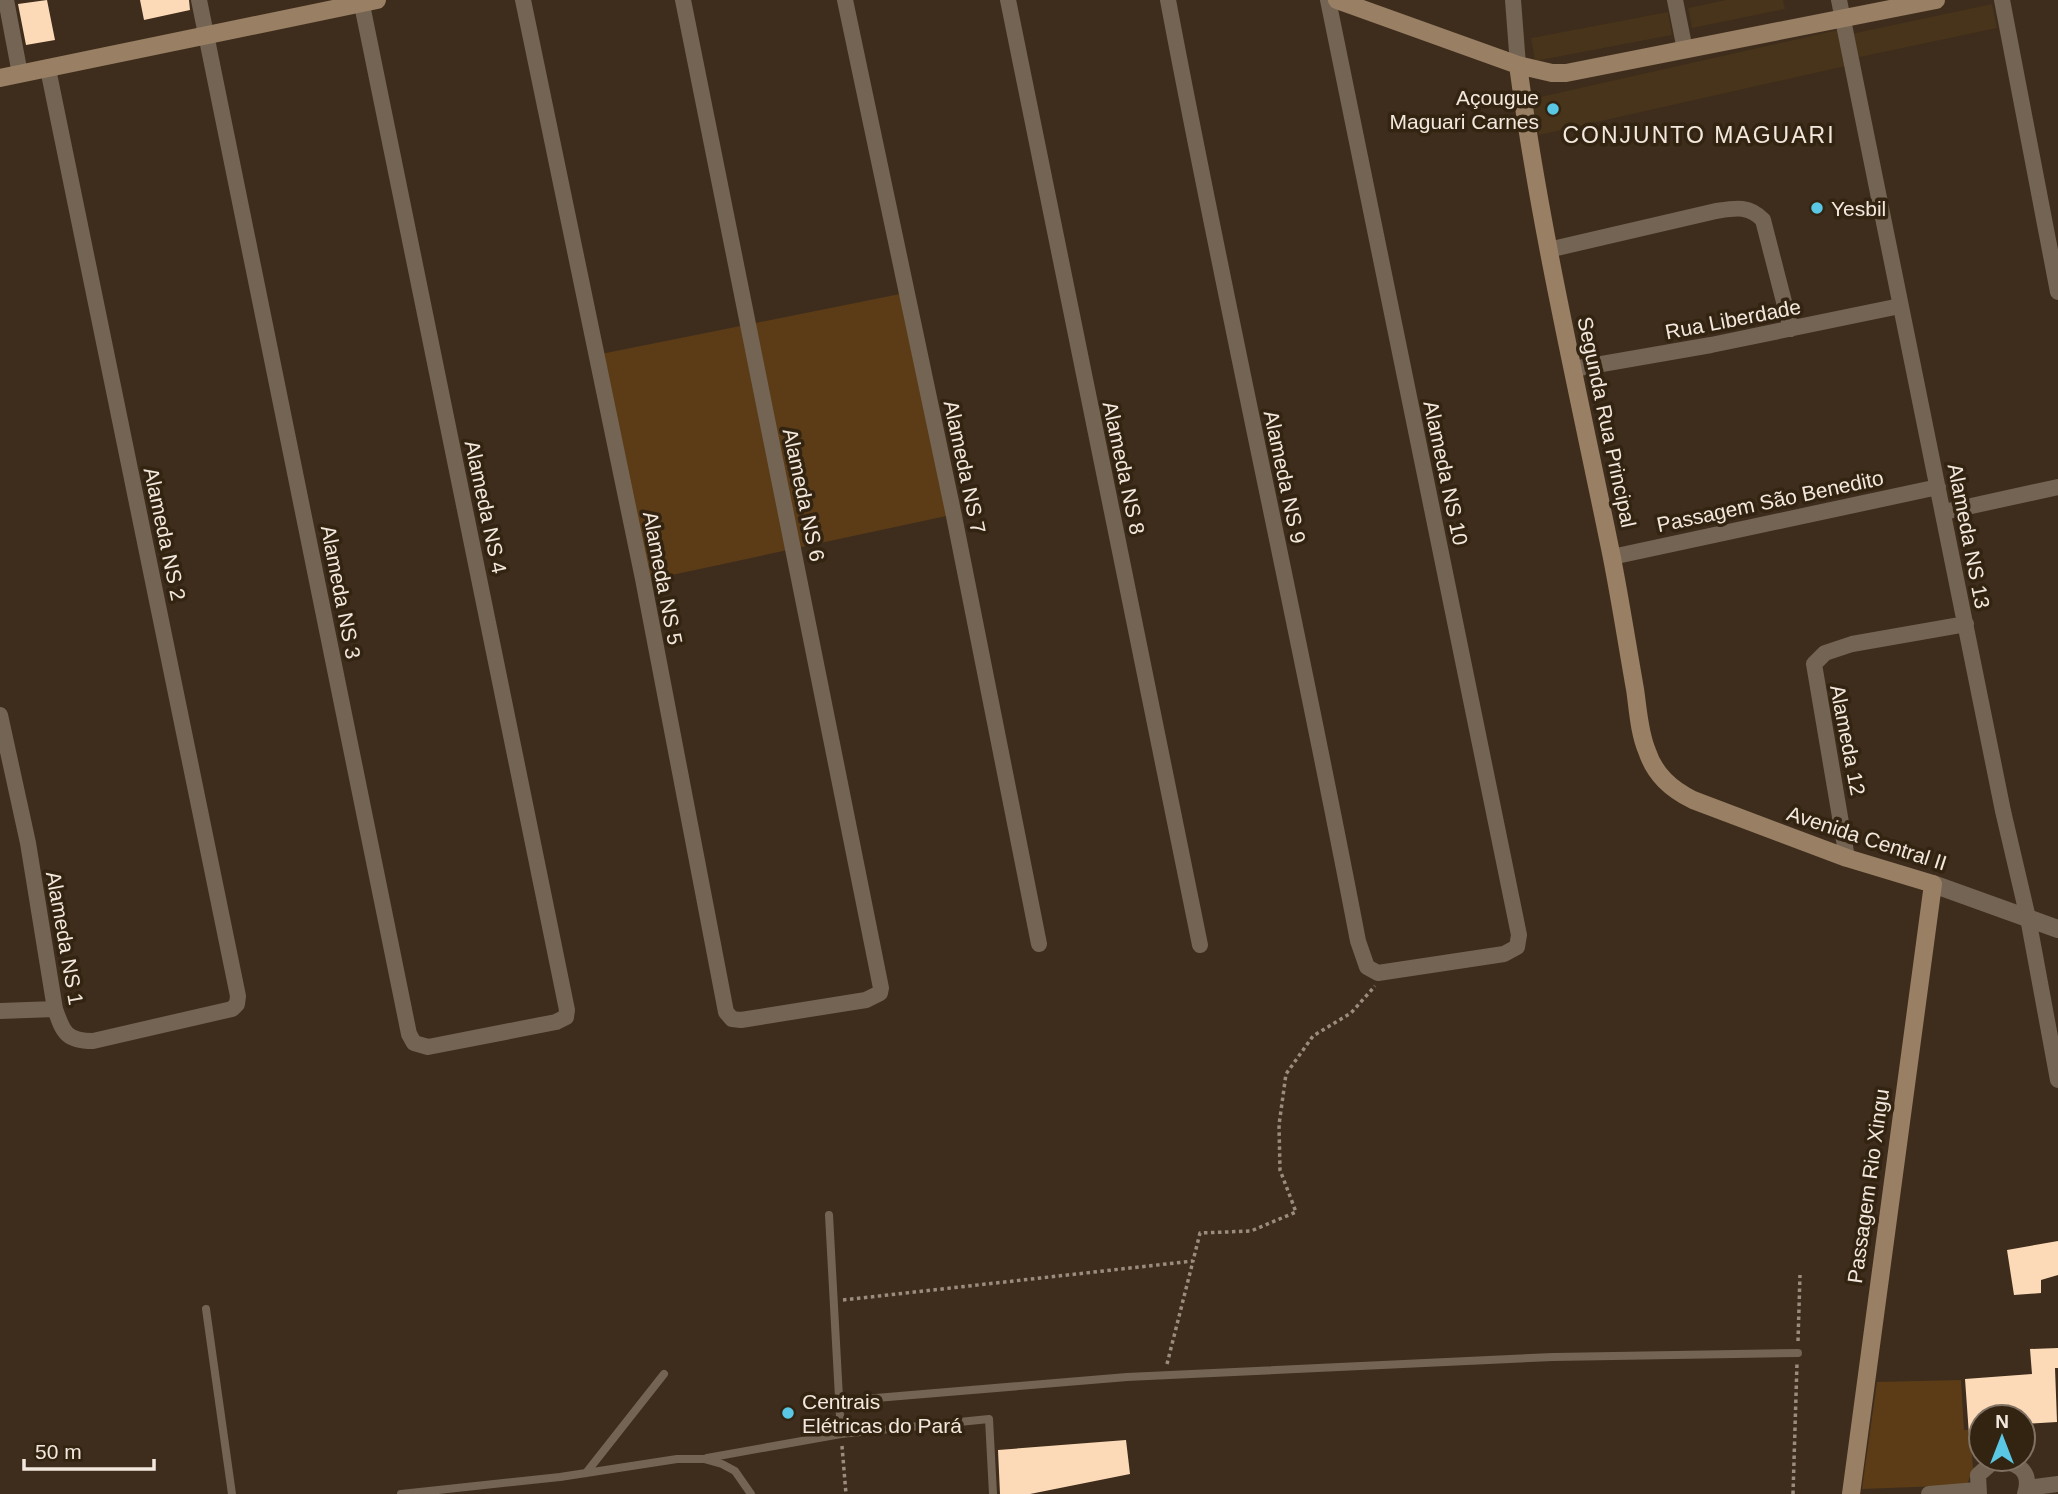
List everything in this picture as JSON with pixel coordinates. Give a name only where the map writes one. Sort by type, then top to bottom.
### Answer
[{"type":"main road","points":[[1337,0],[1518,65],[1552,73],[1566,73],[1936,0]]},
{"type":"main road","points":[[0,78],[366,1]]},
{"type":"main road","name":"Segunda Rua Principal","points":[[1518,65],[1527,138],[1612,557],[1646,750],[1653,766],[1666,783]]},
{"type":"main road","name":"Avenida Central II","points":[[1666,783],[1693,800],[1847,858],[1933,884]]},
{"type":"main road","name":"Passagem Rio Xingu","points":[[1851,1494],[1933,884]]},
{"type":"street","points":[[6,0],[20,74]]},
{"type":"street","name":"Alameda NS 3","points":[[199,0],[409,1034],[414,1042],[428,1047],[562,1020]]},
{"type":"street","name":"Alameda NS 5","points":[[523,0],[643,579],[726,1012],[732,1019],[741,1020],[876,997]]},
{"type":"street","name":"Alameda NS 6","points":[[682,0],[881,988],[876,997]]},
{"type":"street","name":"Alameda NS 7","points":[[845,0],[954,516],[1039,944]]},
{"type":"street","name":"Alameda NS 8","points":[[1007,0],[1200,945]]},
{"type":"street","name":"Alameda NS 9","points":[[1168,0],[1211,229],[1364,962],[1374,972],[1388,972]]},
{"type":"street","name":"Alameda NS 10","points":[[1328,0],[1519,936],[1517,947],[1511,951],[1388,972]]},
{"type":"street","points":[[1513,0],[1518,65]]},
{"type":"street","points":[[1675,0],[1685,50]]},
{"type":"street","name":"Alameda NS 13","points":[[1839,0],[2003,811],[2028,918],[2058,1080]]},
{"type":"street","points":[[2002,0],[2058,292]]},
{"type":"street","name":"Alameda NS 4","points":[[366,1],[567,1010],[566,1017],[562,1020]]},
{"type":"street","name":"Alameda NS 2","points":[[48,69],[239,996],[236,1006]]},
{"type":"street","points":[[1548,250],[1716,211],[1738,208],[1751,210],[1763,220],[1791,330]]},
{"type":"street","name":"Rua Liberdade","points":[[1573,369],[1791,330],[1900,306]]},
{"type":"street","name":"Passagem São Benedito","points":[[1612,557],[1938,487]]},
{"type":"street","points":[[1944,512],[2058,487]]},
{"type":"street","name":"Alameda 12","points":[[1847,858],[1814,664],[1825,653],[1852,644],[1966,624]]},
{"type":"street","name":"Alameda NS 1","points":[[0,715],[28,843],[55,1009],[62,1030],[71,1038],[93,1041],[228,1011],[236,1006]]},
{"type":"street","name":"Avenida Central II","points":[[1933,884],[2058,929]]},
{"type":"street","points":[[0,1011],[55,1009]]},
{"type":"street","points":[[1929,1494],[1978,1492],[1978,1475],[1993,1461],[2011,1461],[2021,1468],[2026,1477],[2026,1491],[2058,1484]]},
{"type":"lane","points":[[829,1215],[840,1401],[846,1433]]},
{"type":"lane","points":[[206,1308],[232,1494]]},
{"type":"lane","points":[[840,1401],[1046,1382],[1164,1376],[1553,1357],[1798,1353]]},
{"type":"lane","points":[[586,1473],[664,1374]]},
{"type":"lane","points":[[401,1494],[586,1473],[677,1459],[704,1459],[846,1433],[989,1419],[993,1494]]},
{"type":"lane","points":[[704,1459],[735,1471],[751,1494]]},
{"type":"path","points":[[1164,1376],[1200,1233],[1251,1231],[1296,1212],[1280,1170],[1279,1125],[1286,1074],[1313,1037],[1351,1013],[1388,972]]},
{"type":"path","points":[[833,1302],[1193,1261]]},
{"type":"path","points":[[1793,1494],[1800,1275]]},
{"type":"path","points":[[842,1445],[846,1494]]},
{"type":"shaded area","points":[[1726,0],[1783,0],[1785,9],[1692,28],[1688,8]]},
{"type":"shaded area","points":[[1992,4],[1997,28],[1855,58],[1851,34]]},
{"type":"shaded area","points":[[1668,12],[1672,35],[1535,61],[1531,38]]},
{"type":"shaded area","points":[[1838,30],[1846,66],[1539,135],[1531,99]]},
{"type":"shaded area","points":[[905,293],[951,515],[639,582],[591,356]]},
{"type":"shaded area","points":[[1961,1380],[1964,1430],[1967,1430],[1967,1473],[1971,1473],[1967,1485],[1862,1489],[1877,1382]]},
{"type":"building","points":[[47,0],[55,40],[26,45],[18,4]]},
{"type":"building","points":[[140,0],[189,0],[190,10],[144,20]]},
{"type":"building","points":[[2058,1241],[2058,1275],[2041,1280],[2041,1293],[2014,1295],[2007,1250]]},
{"type":"building","points":[[2058,1348],[2058,1368],[2055,1368],[2057,1422],[2037,1423],[2037,1403],[1967,1403],[1967,1407],[1965,1379],[2032,1374],[2030,1349]]},
{"type":"building","points":[[1126,1440],[1130,1474],[1030,1494],[1000,1494],[998,1450]]},
{"type":"place","name":"Açougue Maguari Carnes","points":[[1553,109]]},
{"type":"place","name":"Yesbil","points":[[1817,208]]},
{"type":"place","name":"Centrais Elétricas do Pará","points":[[788,1413]]},
{"type":"district","name":"CONJUNTO MAGUARI","points":[[1699,135]]}]
